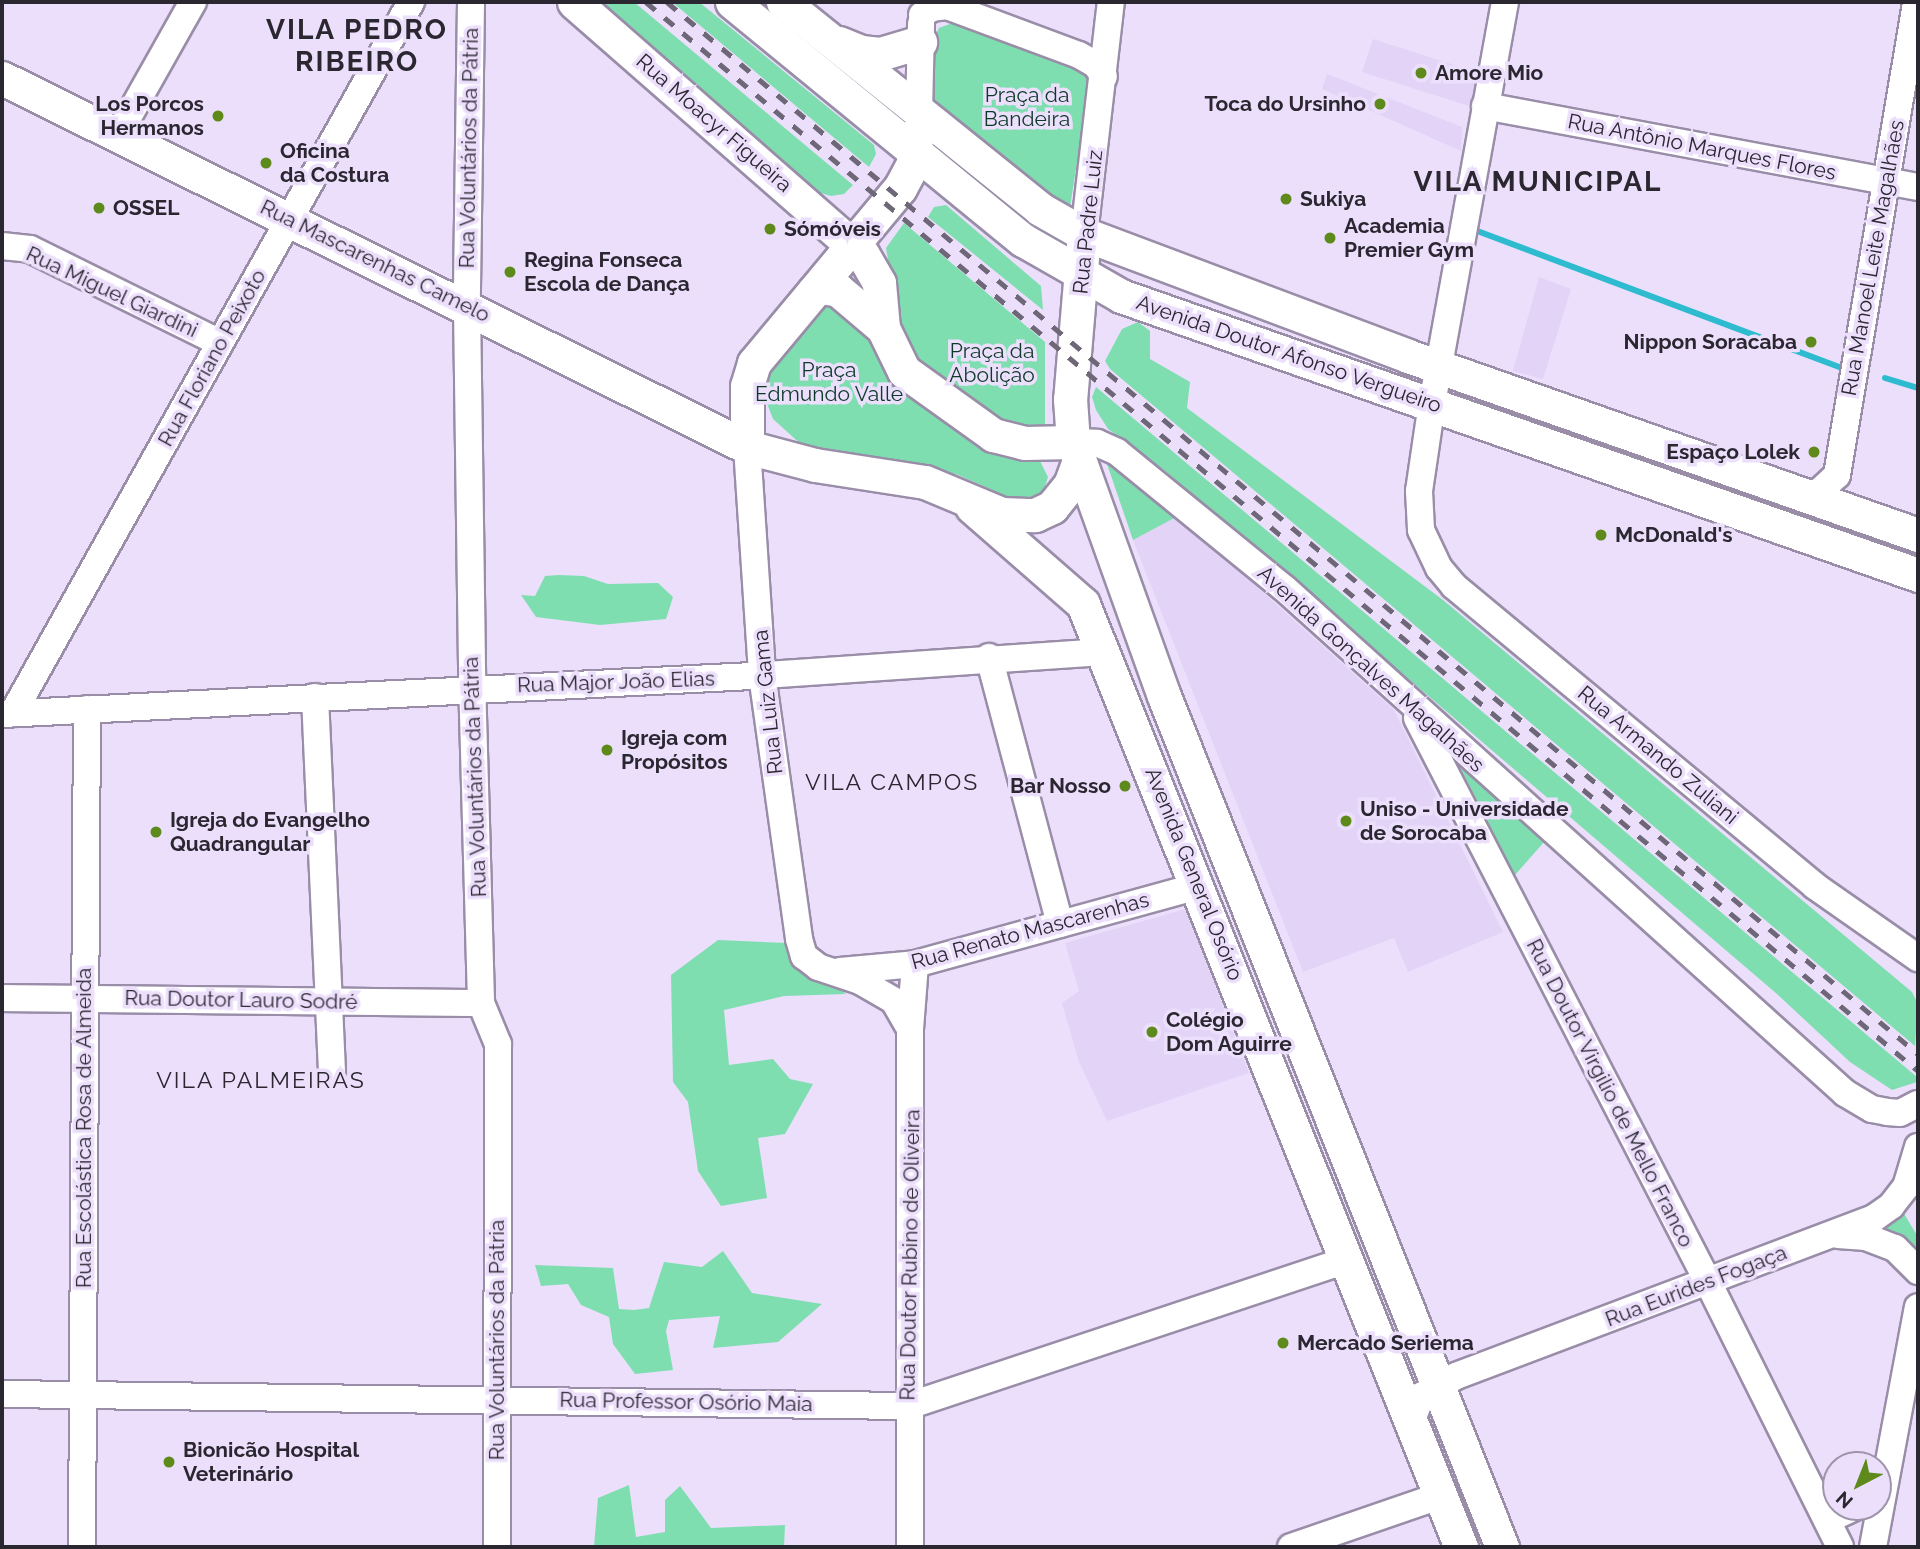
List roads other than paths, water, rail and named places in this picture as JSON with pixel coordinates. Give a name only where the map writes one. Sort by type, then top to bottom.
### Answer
[{"type":"main road","name":"Rua Moacyr Figueira","points":[[574,2],[853,245]]},
{"type":"main road","name":"Avenida Doutor Afonso Vergueiro","points":[[732,2],[1031,245],[1121,296],[1434,412],[1918,575]]},
{"type":"main road","name":"Avenida Doutor Afonso Vergueiro","points":[[783,2],[1040,209],[1084,234],[1536,401],[1918,535]]},
{"type":"main road","points":[[824,37],[861,52],[880,54],[922,20]]},
{"type":"main road","name":"Rua Mascarenhas Camelo","points":[[2,78],[747,447]]},
{"type":"main road","points":[[853,245],[879,283],[883,328],[904,370],[960,413],[1006,439],[1067,449],[1059,502],[1035,515],[1002,514],[967,503],[925,482],[815,465],[747,447],[747,386],[760,353],[900,188],[916,154],[919,114]]},
{"type":"main road","name":"Rua Padre Luiz","points":[[1067,449],[1084,234]]},
{"type":"main road","points":[[814,291],[823,287],[838,290],[883,328]]},
{"type":"main road","points":[[747,386],[769,427],[815,465]]},
{"type":"main road","points":[[1434,412],[1488,393],[1536,401]]},
{"type":"main road","name":"Avenida General Osório","points":[[1067,449],[1502,1547]]},
{"type":"main road","name":"Avenida General Osório","points":[[967,503],[1083,604],[1199,886],[1461,1547]]},
{"type":"main road","points":[[1105,652],[1127,659],[1164,696]]},
{"type":"street","points":[[118,135],[193,2]]},
{"type":"street","name":"Rua Floriano Peixoto","points":[[7,714],[220,343],[411,2]]},
{"type":"street","name":"Rua Voluntários da Pátria","points":[[470,2],[467,307],[472,688],[481,1003],[498,1044],[497,1547]]},
{"type":"street","name":"Rua Padre Luiz","points":[[1084,234],[1111,2]]},
{"type":"street","points":[[1434,412],[1485,106],[1506,2]]},
{"type":"street","name":"Rua Manoel Leite Magalhães","points":[[1805,496],[1820,491],[1837,475],[1916,2]]},
{"type":"street","points":[[919,114],[922,20],[931,8],[947,6],[1079,55],[1096,65],[1104,77]]},
{"type":"street","name":"Rua Antônio Marques Flores","points":[[1485,106],[1918,187]]},
{"type":"street","name":"Rua Miguel Giardini","points":[[2,246],[30,249],[220,343]]},
{"type":"street","name":"Rua Armando Zuliani","points":[[1434,412],[1419,491],[1421,530],[1439,568],[1454,586],[1815,886],[1918,958]]},
{"type":"street","name":"Avenida Gonçalves Magalhães","points":[[1067,449],[1097,443],[1117,452],[1284,589],[1845,1093],[1872,1109],[1887,1112],[1900,1112],[1918,1104]]},
{"type":"street","name":"Rua Luiz Gama","points":[[747,447],[762,675],[804,956],[834,971]]},
{"type":"street","name":"Rua Major João Elias","points":[[7,714],[762,675],[989,657],[1105,652]]},
{"type":"street","points":[[989,657],[1060,924]]},
{"type":"street","points":[[315,697],[332,1071]]},
{"type":"street","name":"Rua Doutor Virgilio de Mello Franco","points":[[1409,704],[1708,1282],[1822,1510]]},
{"type":"street","name":"Rua Escolástica Rosa de Almeida","points":[[82,1547],[87,709]]},
{"type":"street","name":"Rua Renato Mascarenhas","points":[[834,971],[915,964],[1199,886]]},
{"type":"street","points":[[1861,918],[1903,935],[1918,934]]},
{"type":"street","name":"Rua Doutor Rubino de Oliveira","points":[[910,1547],[910,1029],[915,964]]},
{"type":"street","points":[[834,971],[894,1001],[910,1029]]},
{"type":"street","name":"Rua Doutor Lauro Sodré","points":[[2,998],[481,1003]]},
{"type":"street","name":"Rua Eurides Fogaça","points":[[1437,1386],[1833,1234],[1891,1206],[1906,1187],[1918,1147]]},
{"type":"street","points":[[1833,1234],[1880,1241],[1907,1256],[1918,1271]]},
{"type":"street","name":"Rua Professor Osório Maia","points":[[2,1394],[908,1406],[1347,1260]]},
{"type":"street","points":[[1889,1451],[1918,1307]]},
{"type":"street","points":[[1412,1420],[1415,1403],[1437,1386]]},
{"type":"street","points":[[1292,1547],[1442,1495]]},
{"type":"street","name":"Rua Doutor Virgilio de Mello Franco","points":[[1827,1521],[1840,1547]]},
{"type":"street","points":[[1873,1547],[1877,1521]]},
{"type":"waterway","points":[[1472,229],[1840,367]]},
{"type":"waterway","points":[[1885,378],[1918,388]]},
{"type":"railway","points":[[646,2],[1918,1071]]},
{"type":"railway","points":[[667,2],[1918,1054]]},
{"type":"place","name":"Amore Mio","points":[[1421,73]]},
{"type":"place","name":"Toca do Ursinho","points":[[1380,104]]},
{"type":"place","name":"Los Porcos Hermanos","points":[[218,116]]},
{"type":"place","name":"Oficina da Costura","points":[[266,163]]},
{"type":"place","name":"Sukiya","points":[[1286,199]]},
{"type":"place","name":"OSSEL","points":[[99,208]]},
{"type":"place","name":"Sómóveis","points":[[770,229]]},
{"type":"place","name":"Academia Premier Gym","points":[[1330,238]]},
{"type":"place","name":"Regina Fonseca Escola de Dança","points":[[510,272]]},
{"type":"place","name":"Nippon Soracaba","points":[[1811,342]]},
{"type":"place","name":"Espaço Lolek","points":[[1814,452]]},
{"type":"place","name":"McDonald's","points":[[1601,535]]},
{"type":"place","name":"Igreja com Propósitos","points":[[607,750]]},
{"type":"place","name":"Bar Nosso","points":[[1125,786]]},
{"type":"place","name":"Uniso - Universidade de Sorocaba","points":[[1346,821]]},
{"type":"place","name":"Igreja do Evangelho Quadrangular","points":[[156,832]]},
{"type":"place","name":"Colégio Dom Aguirre","points":[[1152,1032]]},
{"type":"place","name":"Mercado Seriema","points":[[1283,1343]]},
{"type":"place","name":"Bionicão Hospital Veterinário","points":[[169,1462]]},
{"type":"district","name":"VILA PEDRO RIBEIRO","points":[[357,46]]},
{"type":"district","name":"VILA MUNICIPAL","points":[[1538,182]]},
{"type":"district","name":"VILA CAMPOS","points":[[892,782]]},
{"type":"district","name":"VILA PALMEIRAS","points":[[261,1080]]},
{"type":"park label","name":"Praça da Bandeira","points":[[1027,107]]},
{"type":"park label","name":"Praça da Abolição","points":[[992,363]]},
{"type":"park label","name":"Praça Edmundo Valle","points":[[829,382]]}]
